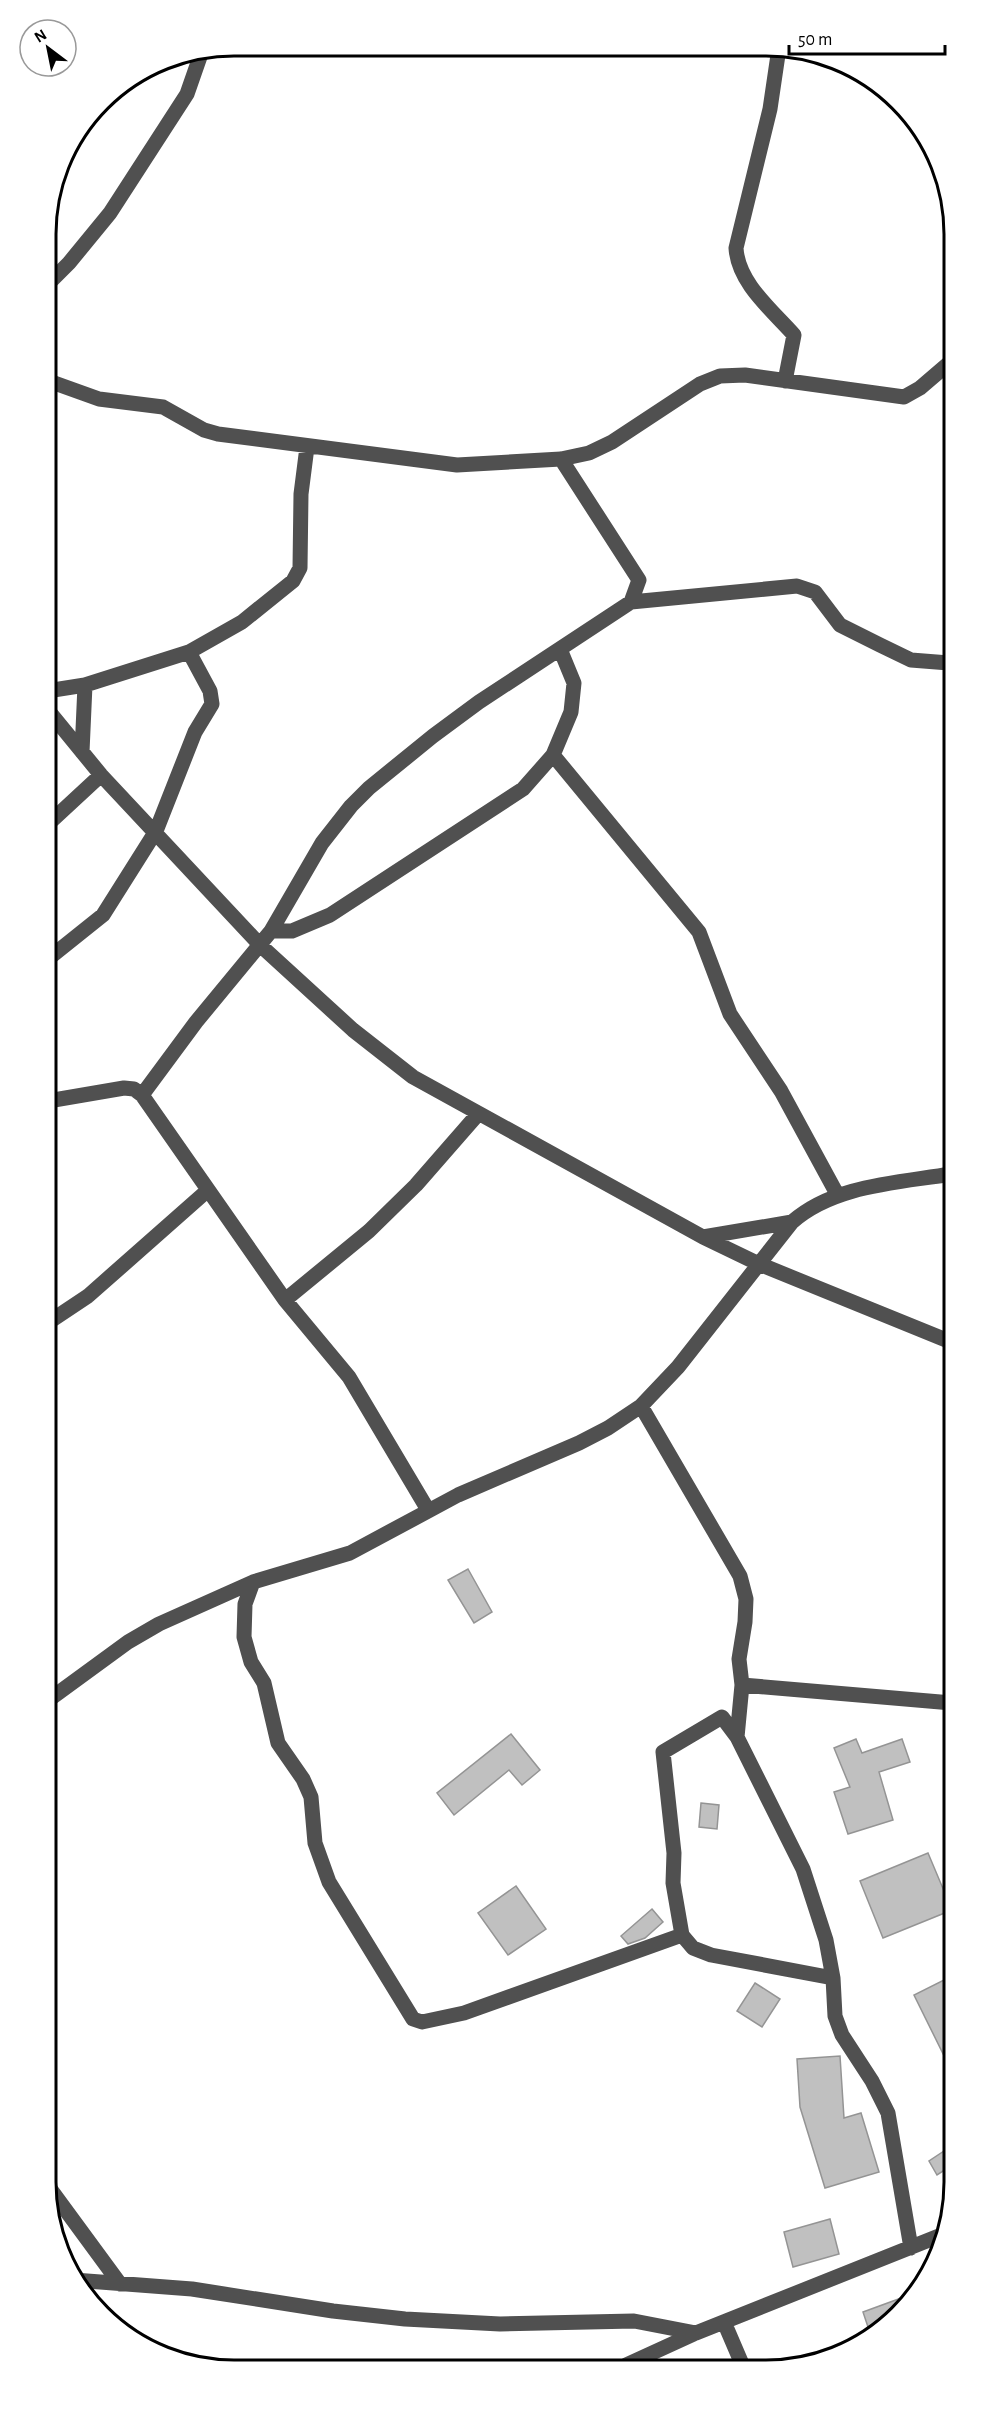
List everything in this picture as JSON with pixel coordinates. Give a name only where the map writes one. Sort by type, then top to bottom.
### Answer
[{"type":"street","points":[[777,56],[770,109],[740,223],[736,248],[737,263],[744,276],[794,335],[785,381]]},
{"type":"street","points":[[56,276],[111,213],[187,94],[199,59]]},
{"type":"street","points":[[56,384],[99,399],[163,407],[204,430],[218,434],[457,465],[580,456],[604,446],[700,384],[720,376],[745,375],[904,397],[913,393],[944,367]]},
{"type":"street","points":[[56,690],[85,685],[142,664],[189,652],[267,604],[297,576],[300,557],[301,494],[307,447]]},
{"type":"street","points":[[561,459],[639,580],[631,602]]},
{"type":"street","points":[[142,1095],[196,1022],[271,931],[322,843],[369,788],[479,702],[631,602],[797,586],[815,592],[840,625],[911,660],[944,663]]},
{"type":"street","points":[[271,931],[292,931],[330,915],[523,789],[553,755],[575,695],[570,668],[560,649]]},
{"type":"street","points":[[56,953],[103,915],[156,831],[195,732],[212,704],[210,691],[189,652]]},
{"type":"street","points":[[82,752],[85,685]]},
{"type":"street","points":[[56,720],[101,775],[156,831],[260,945],[353,1030],[413,1077],[703,1237],[759,1264],[943,1339]]},
{"type":"street","points":[[553,755],[699,932],[730,1014],[781,1091],[837,1194]]},
{"type":"street","points":[[56,817],[101,775]]},
{"type":"street","points":[[56,1100],[124,1088],[134,1089],[142,1095],[285,1300],[349,1377],[428,1510]]},
{"type":"street","points":[[285,1300],[369,1232],[416,1185],[478,1114]]},
{"type":"street","points":[[55,1695],[128,1642],[159,1624],[253,1582],[350,1553],[428,1510],[579,1443],[641,1406],[678,1367],[792,1222],[802,1213],[837,1194],[944,1175]]},
{"type":"street","points":[[55,1318],[88,1296],[208,1190]]},
{"type":"street","points":[[703,1237],[792,1222]]},
{"type":"street","points":[[641,1406],[740,1576],[746,1599],[739,1659],[742,1685],[737,1737]]},
{"type":"street","points":[[253,1582],[245,1604],[244,1637],[251,1662],[264,1683],[278,1743],[303,1779],[311,1797],[315,1843],[329,1882],[413,2019],[422,2022],[464,2013],[682,1935]]},
{"type":"street","points":[[742,1685],[943,1702]]},
{"type":"street","points":[[833,1978],[711,1955],[693,1948],[682,1935],[673,1884],[674,1853],[663,1752],[722,1717],[737,1737],[802,1869],[826,1940],[833,1978],[835,2016],[842,2035],[872,2081],[888,2113],[911,2248]]},
{"type":"street","points":[[56,2197],[120,2284]]},
{"type":"street","points":[[635,2360],[934,2238]]},
{"type":"street","points":[[85,2281],[192,2289],[333,2311],[405,2319],[500,2324],[634,2321],[696,2334]]},
{"type":"street","points":[[724,2322],[740,2360]]},
{"type":"building","points":[[468,1569],[492,1612],[474,1623],[448,1580]]},
{"type":"building","points":[[511,1734],[540,1770],[522,1785],[509,1770],[454,1815],[437,1793]]},
{"type":"building","points":[[856,1739],[862,1753],[902,1739],[910,1762],[879,1772],[893,1820],[848,1834],[834,1792],[850,1787],[834,1748]]},
{"type":"building","points":[[701,1803],[719,1805],[717,1829],[699,1827]]},
{"type":"building","points":[[928,1853],[943,1889],[943,1914],[883,1938],[860,1881]]},
{"type":"building","points":[[516,1886],[546,1929],[508,1955],[478,1913]]},
{"type":"building","points":[[652,1909],[663,1922],[645,1938],[628,1944],[621,1936]]},
{"type":"building","points":[[943,1980],[943,2054],[914,1995]]},
{"type":"building","points":[[755,1983],[780,1999],[762,2027],[737,2011]]},
{"type":"building","points":[[840,2056],[844,2118],[861,2113],[879,2172],[825,2188],[800,2107],[797,2059]]},
{"type":"building","points":[[943,2152],[943,2171],[937,2175],[929,2161]]},
{"type":"building","points":[[830,2219],[839,2254],[793,2267],[784,2232]]},
{"type":"building","points":[[899,2299],[868,2327],[863,2312]]}]
